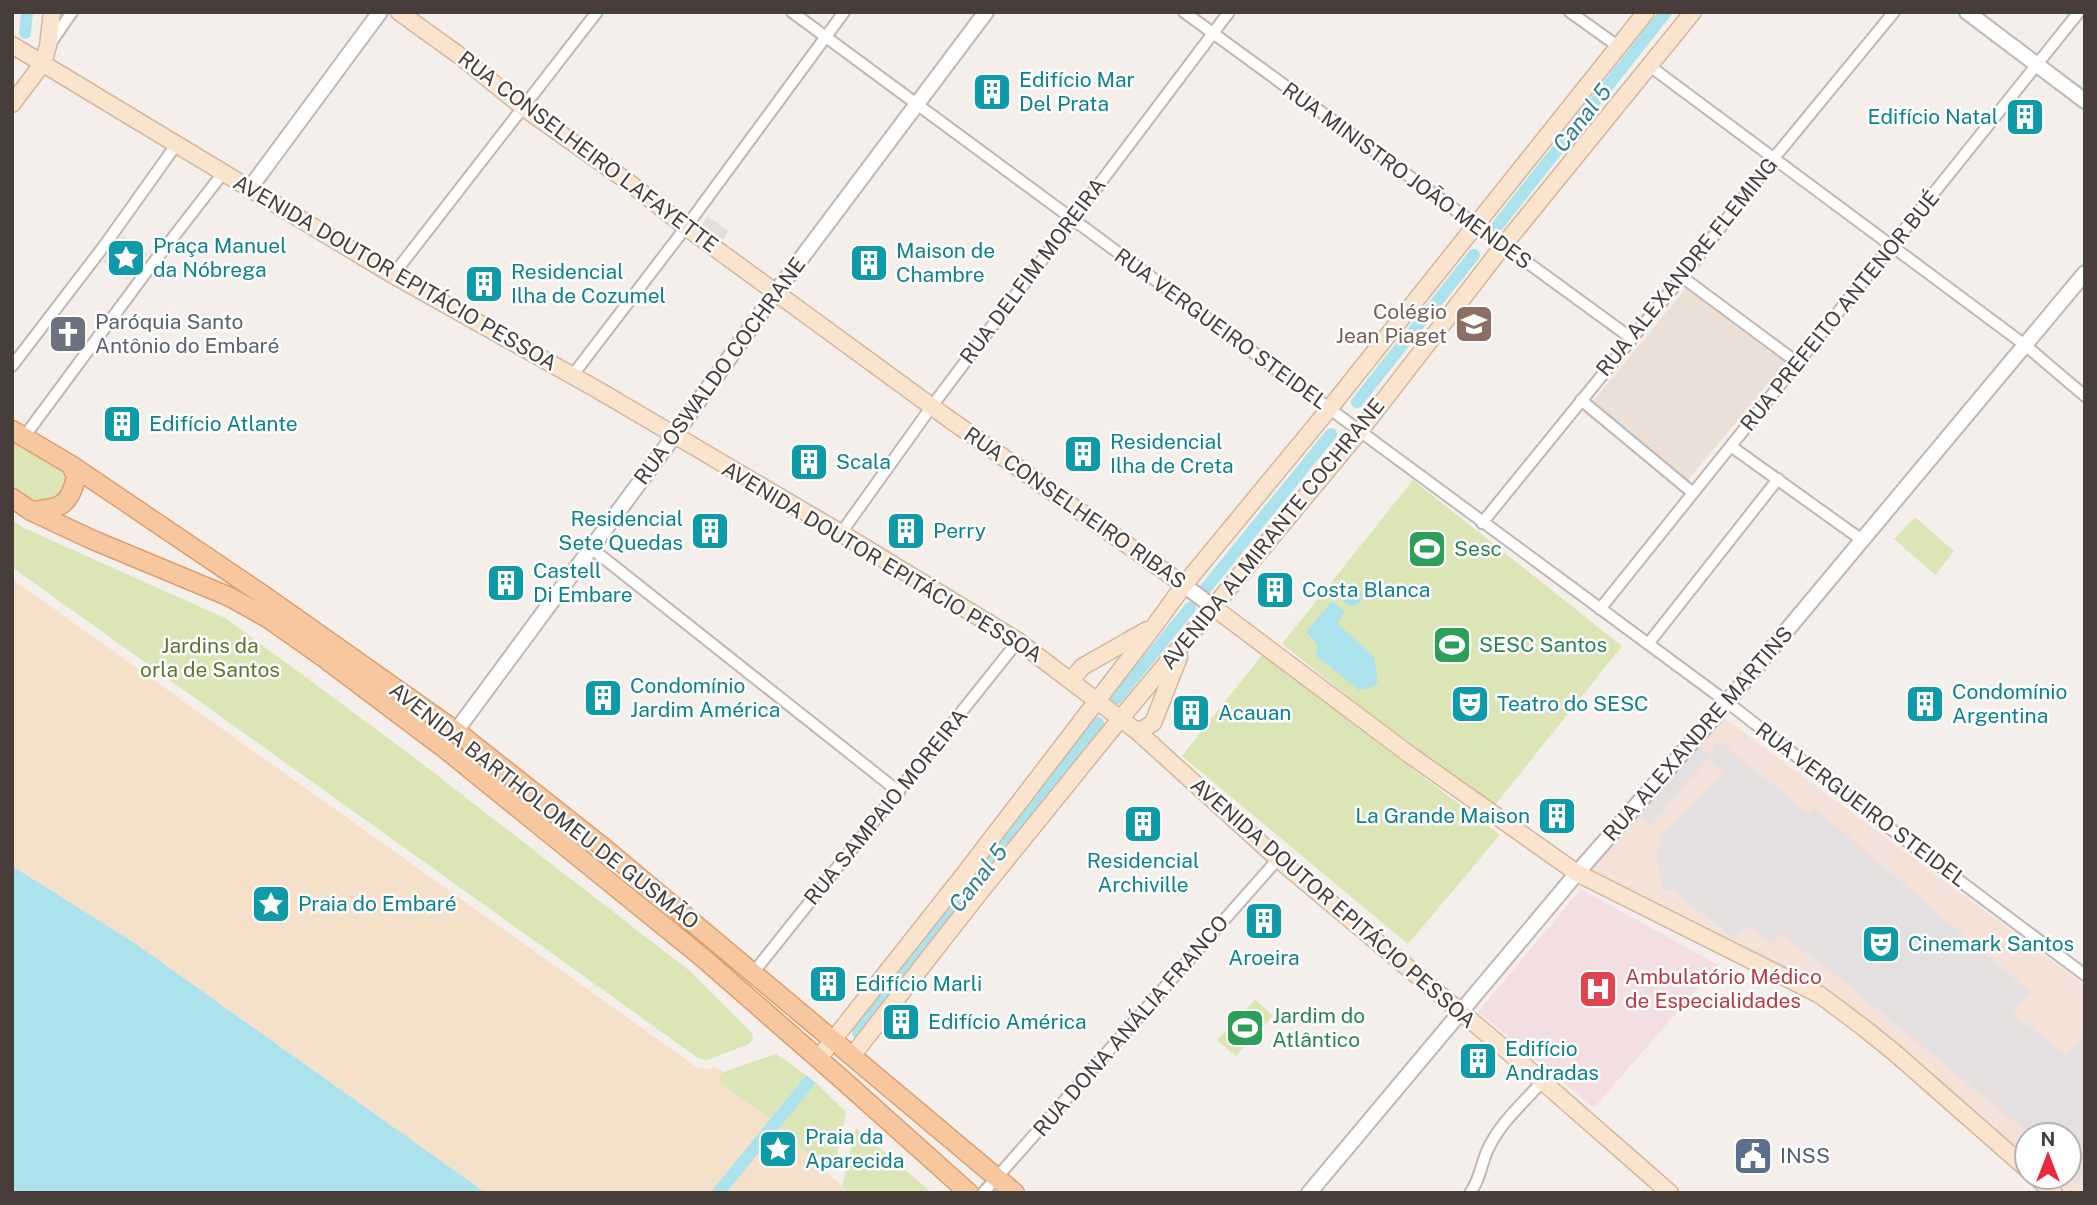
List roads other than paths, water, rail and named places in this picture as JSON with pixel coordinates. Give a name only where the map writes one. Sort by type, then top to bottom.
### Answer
[{"type":"main road","points":[[12,104],[43,64],[52,12]]},
{"type":"main road","name":"RUA CONSELHEIRO LAFAYETTE","points":[[399,12],[460,56],[524,108],[776,292]]},
{"type":"main road","name":"AVENIDA ALMIRANTE COCHRANE","points":[[852,1056],[981,891],[1109,709],[1156,625],[1332,411],[1646,12]]},
{"type":"main road","name":"AVENIDA ALMIRANTE COCHRANE","points":[[818,1059],[1109,709],[1184,644],[1212,606],[1358,430],[1501,244],[1651,67],[1693,12]]},
{"type":"main road","name":"AVENIDA DOUTOR EPITÁCIO PESSOA","points":[[12,46],[393,275],[841,533],[1017,641],[1138,732],[1278,859],[1670,1193]]},
{"type":"main road","name":"RUA CONSELHEIRO RIBAS","points":[[776,292],[1186,587]]},
{"type":"main road","name":"AVENIDA BARTHOLOMEU DE GUSMÃO","points":[[18,433],[71,465],[266,597],[456,731],[603,847],[1015,1193]]},
{"type":"main road","points":[[31,511],[48,510],[60,506],[70,498],[76,477],[71,465]]},
{"type":"main road","name":"AVENIDA BARTHOLOMEU DE GUSMÃO","points":[[12,498],[31,511],[230,597],[269,619],[444,748],[702,957],[968,1193]]},
{"type":"main road","name":"RUA CONSELHEIRO RIBAS","points":[[1212,606],[1410,755],[1577,873],[1820,995],[1864,1028],[2013,1157]]},
{"type":"main road","points":[[1071,681],[1082,667],[1156,625]]},
{"type":"main road","points":[[1138,732],[1153,723],[1184,644]]},
{"type":"street","points":[[48,46],[72,12]]},
{"type":"street","points":[[250,188],[380,12]]},
{"type":"street","points":[[393,275],[597,12]]},
{"type":"street","name":"RUA VERGUEIRO STEIDEL","points":[[792,12],[1727,702],[2085,975]]},
{"type":"street","points":[[572,376],[686,227],[844,12]]},
{"type":"street","name":"RUA OSWALDO COCHRANE","points":[[456,731],[674,436],[776,292],[986,12]]},
{"type":"street","name":"RUA MINISTRO JOÃO MENDES","points":[[1184,12],[1631,338]]},
{"type":"street","name":"RUA DELFIM MOREIRA","points":[[841,533],[932,406],[1229,12]]},
{"type":"street","points":[[1570,12],[1619,47]]},
{"type":"street","name":"RUA ALEXANDRE FLEMING","points":[[1482,523],[1682,276],[1773,158],[1894,12]]},
{"type":"street","points":[[1966,12],[2085,101]]},
{"type":"street","name":"RUA PREFEITO ANTENOR BUÉ","points":[[1600,609],[2079,12]]},
{"type":"street","points":[[1651,67],[2025,345],[2085,396]]},
{"type":"street","points":[[12,366],[104,246],[176,145]]},
{"type":"street","points":[[18,433],[223,173]]},
{"type":"street","name":"RUA ALEXANDRE MARTINS","points":[[1308,1193],[1577,873],[1727,702],[2085,273]]},
{"type":"street","points":[[1682,276],[1798,363]]},
{"type":"street","points":[[1581,400],[1693,493]]},
{"type":"street","points":[[1732,447],[1862,540]]},
{"type":"street","points":[[1648,644],[1778,480]]},
{"type":"street","points":[[591,548],[899,792]]},
{"type":"street","name":"RUA CONSELHEIRO RIBAS","points":[[1186,587],[1212,606]]},
{"type":"street","name":"RUA SAMPAIO MOREIRA","points":[[753,973],[1017,641]]},
{"type":"street","name":"RUA DONA ANÁLIA FRANCO","points":[[982,1193],[1278,859]]},
{"type":"street","points":[[1470,1193],[1480,1177],[1488,1149],[1498,1132],[1542,1082]]},
{"type":"water","points":[[1348,586],[1356,586],[1362,596],[1356,606],[1348,606],[1342,600],[1342,592]]},
{"type":"water","points":[[1332,601],[1345,612],[1337,623],[1374,657],[1378,681],[1373,687],[1359,690],[1316,656],[1318,645],[1306,632]]},
{"type":"water","points":[[12,866],[133,942],[486,1193],[12,1193]]},
{"type":"water","points":[[806,1075],[816,1083],[726,1193],[710,1193]]},
{"type":"waterway","points":[[25,33],[27,12]]},
{"type":"waterway","name":"Canal 5","points":[[1498,225],[1666,12]]},
{"type":"waterway","name":"Canal 5","points":[[1357,402],[1474,255]]},
{"type":"waterway","name":"Canal 5","points":[[1206,588],[1331,434]]},
{"type":"waterway","name":"Canal 5","points":[[1117,698],[1190,608]]},
{"type":"waterway","name":"Canal 5","points":[[858,1033],[1098,723]]},
{"type":"place","name":"Edifício Mar Del Prata","points":[[992,92]]},
{"type":"place","name":"Edifício Natal","points":[[2025,117]]},
{"type":"place","name":"Praça Manuel da Nóbrega","points":[[126,258]]},
{"type":"place","name":"Maison de Chambre","points":[[869,263]]},
{"type":"place","name":"Residencial Ilha de Cozumel","points":[[484,284]]},
{"type":"place","name":"Colégio Jean Piaget","points":[[1474,324]]},
{"type":"place","name":"Paróquia Santo Antônio do Embaré","points":[[68,334]]},
{"type":"place","name":"Edifício Atlante","points":[[122,424]]},
{"type":"place","name":"Residencial Ilha de Creta","points":[[1083,454]]},
{"type":"place","name":"Scala","points":[[809,462]]},
{"type":"place","name":"Residencial Sete Quedas","points":[[710,531]]},
{"type":"place","name":"Perry","points":[[906,531]]},
{"type":"place","name":"Sesc","points":[[1427,549]]},
{"type":"place","name":"Castell Di Embare","points":[[506,583]]},
{"type":"place","name":"Costa Blanca","points":[[1275,590]]},
{"type":"place","name":"SESC Santos","points":[[1452,645]]},
{"type":"place","name":"Condomínio Jardim América","points":[[603,698]]},
{"type":"place","name":"Teatro do SESC","points":[[1470,704]]},
{"type":"place","name":"Condomínio Argentina","points":[[1925,704]]},
{"type":"place","name":"Acauan","points":[[1191,713]]},
{"type":"place","name":"La Grande Maison","points":[[1557,816]]},
{"type":"place","name":"Residencial Archiville","points":[[1143,824]]},
{"type":"place","name":"Praia do Embaré","points":[[271,904]]},
{"type":"place","name":"Aroeira","points":[[1264,921]]},
{"type":"place","name":"Cinemark Santos","points":[[1881,944]]},
{"type":"place","name":"Edifício Marli","points":[[828,984]]},
{"type":"place","name":"Ambulatório Médico de Especialidades","points":[[1598,989]]},
{"type":"place","name":"Edifício América","points":[[901,1022]]},
{"type":"place","name":"Jardim do Atlântico","points":[[1245,1028]]},
{"type":"place","name":"Edifício Andradas","points":[[1478,1061]]},
{"type":"place","name":"Praia da Aparecida","points":[[778,1149]]},
{"type":"place","name":"INSS","points":[[1753,1156]]},
{"type":"park label","name":"Jardins da orla de Santos","points":[[210,658]]}]
